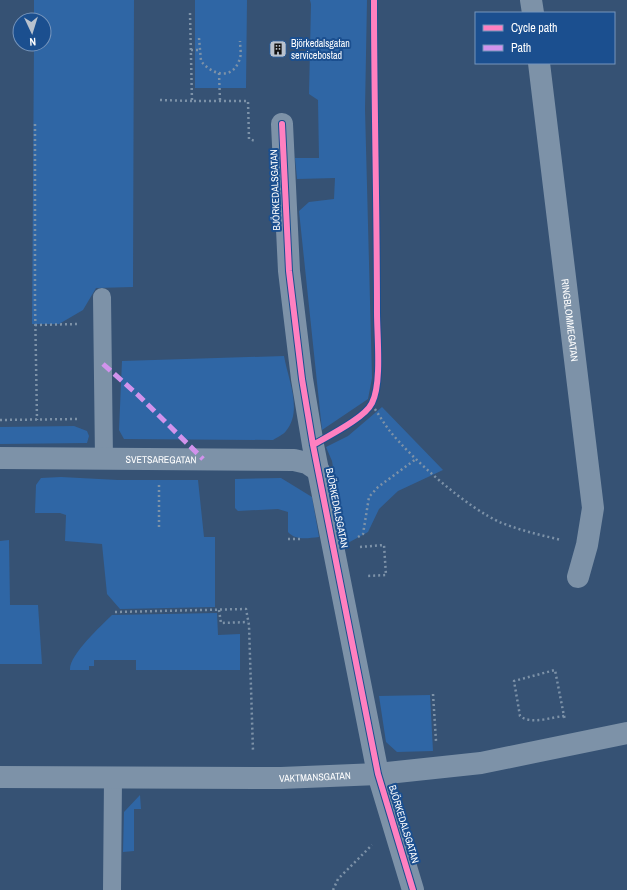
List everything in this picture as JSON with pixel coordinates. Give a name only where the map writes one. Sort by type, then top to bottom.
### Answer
[{"type":"street","points":[[531,0],[533,12]]},
{"type":"street","name":"RINGBLOMMEGATAN","points":[[539,64],[592,508],[587,545],[578,577]]},
{"type":"street","name":"BJÖRKEDALSGATAN","points":[[282,124],[289,271],[302,379],[319,471],[345,548],[340,577],[378,774],[413,890]]},
{"type":"street","name":"SVETSAREGATAN","points":[[0,458],[294,460],[307,464],[319,471]]},
{"type":"street","name":"VAKTMANSGATAN","points":[[0,777],[113,779],[254,778],[378,774],[481,763],[627,733]]},
{"type":"lane","points":[[102,297],[104,459]]},
{"type":"lane","points":[[112,890],[113,779]]},
{"type":"path","points":[[190,13],[192,101]]},
{"type":"path","points":[[199,38],[201,61],[212,72],[219,73],[226,73],[237,65],[240,59],[240,41]]},
{"type":"path","points":[[191,50],[199,50]]},
{"type":"path","points":[[219,73],[220,101]]},
{"type":"path","points":[[160,100],[248,101],[248,139],[283,147]]},
{"type":"path","points":[[35,124],[35,325],[37,420]]},
{"type":"path","points":[[35,325],[54,324]]},
{"type":"path","points":[[372,405],[389,430],[416,459],[462,499],[501,523],[530,533]]},
{"type":"path","points":[[0,420],[103,418]]},
{"type":"path","points":[[159,459],[159,528]]},
{"type":"path","points":[[345,548],[355,538],[363,534],[369,497],[378,487],[416,459]]},
{"type":"path","points":[[340,577],[386,575],[384,545],[345,548]]},
{"type":"path","points":[[115,612],[246,608],[248,622],[254,778]]},
{"type":"path","points":[[219,610],[221,623],[248,622]]},
{"type":"path","points":[[564,716],[531,720],[524,719],[520,716],[514,680],[555,670],[570,745]]},
{"type":"path","points":[[433,694],[436,732],[436,768]]},
{"type":"path","points":[[333,890],[338,879],[374,843],[395,833]]},
{"type":"shaded area","points":[[34,0],[134,0],[133,287],[96,288],[83,310],[59,324],[32,324],[34,52],[52,52],[52,12],[34,12]]},
{"type":"shaded area","points":[[195,0],[247,0],[246,88],[195,88]]},
{"type":"shaded area","points":[[310,0],[367,0],[365,109],[372,378],[368,399],[322,430],[299,211],[309,202],[334,199],[335,178],[297,179],[295,158],[319,158],[318,100],[309,94]]},
{"type":"shaded area","points":[[284,356],[293,395],[293,414],[291,423],[286,431],[273,440],[124,439],[119,430],[122,361]]},
{"type":"shaded area","points":[[382,407],[443,470],[398,491],[379,509],[368,532],[346,544],[332,461],[326,447],[348,436]]},
{"type":"shaded area","points":[[74,426],[87,431],[89,436],[87,443],[0,444],[0,427]]},
{"type":"shaded area","points":[[61,477],[118,480],[198,480],[204,537],[215,537],[215,607],[120,609],[107,594],[102,544],[65,541],[66,515],[60,513],[35,513],[36,485],[41,478]]},
{"type":"shaded area","points":[[281,478],[312,497],[319,537],[298,538],[291,535],[288,532],[288,512],[278,509],[238,511],[235,508],[235,479]]},
{"type":"shaded area","points":[[9,540],[10,605],[38,605],[42,664],[0,664],[0,541]]},
{"type":"shaded area","points":[[217,613],[218,635],[240,634],[240,670],[136,670],[136,660],[94,660],[94,666],[89,666],[89,670],[70,670],[71,664],[80,649],[112,615]]},
{"type":"shaded area","points":[[430,695],[433,751],[397,752],[386,742],[379,696]]},
{"type":"shaded area","points":[[140,795],[141,809],[134,809],[134,851],[123,852],[124,812]]},
{"type":"marked path","points":[[103,364],[138,395],[203,459]]},
{"type":"cycle path","points":[[313,445],[362,415],[372,403],[377,384],[374,0]]},
{"type":"cycle path","points":[[282,124],[289,271],[302,379],[313,445],[378,774],[413,890]]},
{"type":"place","name":"Björkedalsgatan servicebostad","points":[[278,49]]}]
